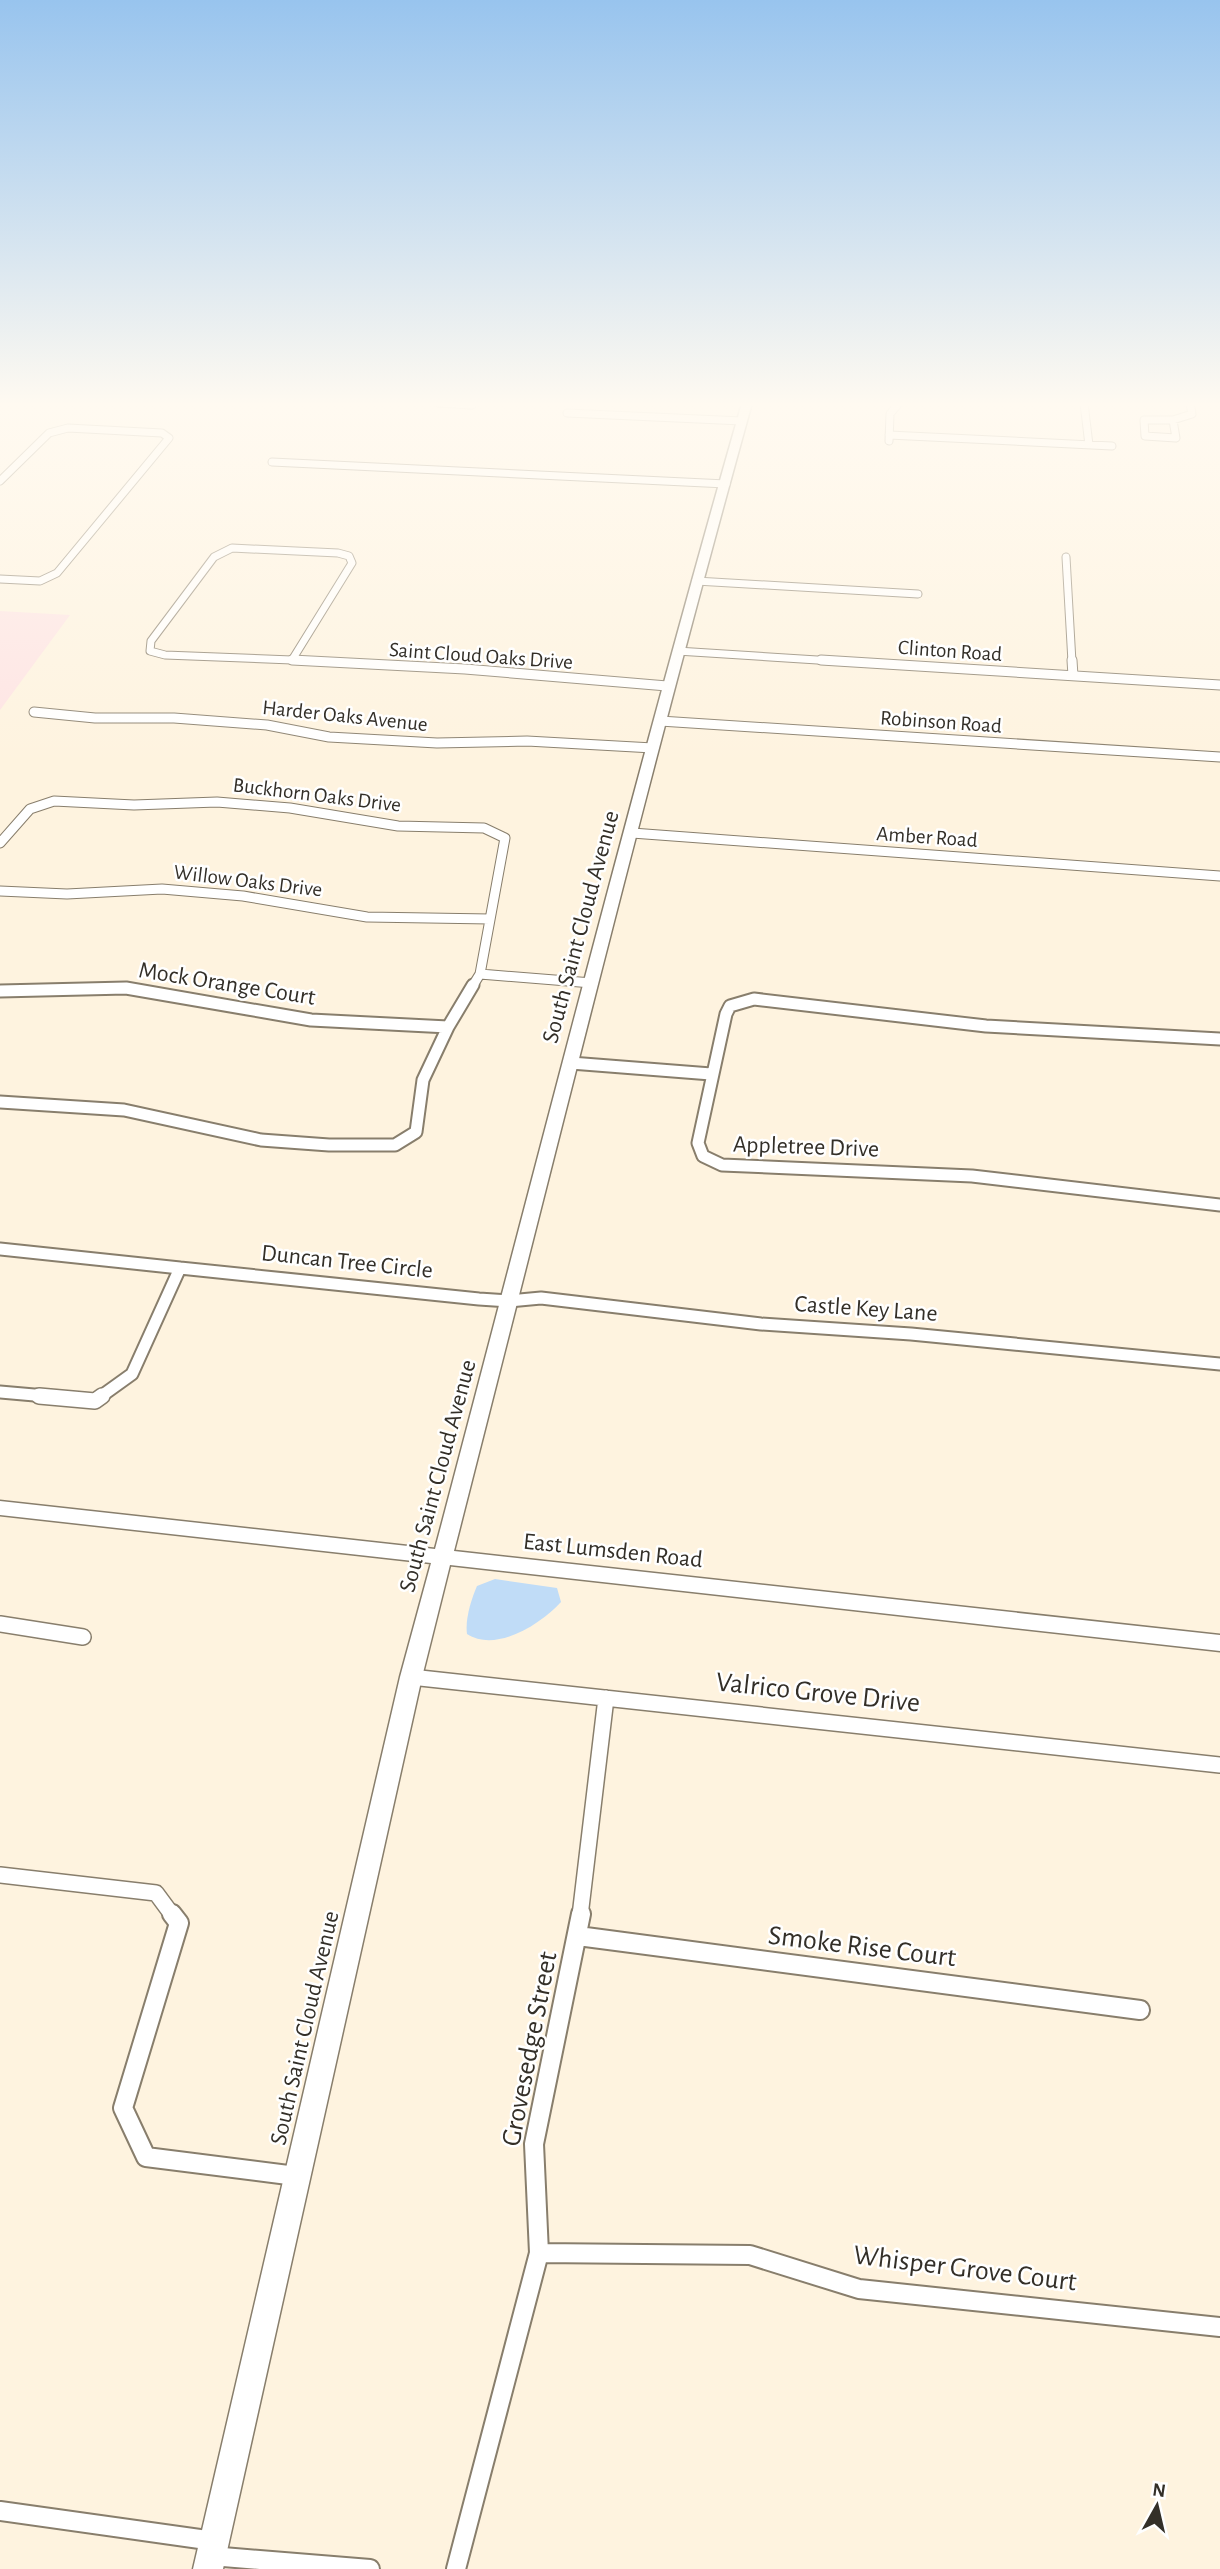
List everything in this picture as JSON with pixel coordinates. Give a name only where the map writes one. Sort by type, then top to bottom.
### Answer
[{"type":"street","points":[[0,579],[40,581],[57,573],[99,523]]},
{"type":"street","name":"South Saint Cloud Avenue","points":[[211,2555],[440,1558],[632,833],[667,686],[714,523]]},
{"type":"street","name":"Saint Cloud Oaks Drive","points":[[292,660],[351,566],[352,560],[349,556],[248,548],[222,551],[214,557],[151,641],[150,651],[165,655],[465,669],[667,686]]},
{"type":"street","points":[[1066,557],[1073,676]]},
{"type":"street","points":[[696,582],[918,594]]},
{"type":"street","name":"Clinton Road","points":[[677,651],[1220,685]]},
{"type":"street","name":"Harder Oaks Avenue","points":[[34,712],[95,718],[174,718],[267,725],[329,737],[437,743],[527,741],[653,748]]},
{"type":"street","name":"Robinson Road","points":[[660,721],[1220,757]]},
{"type":"street","name":"Buckhorn Oaks Drive","points":[[0,843],[30,809],[54,801],[134,805],[217,802],[290,808],[398,826],[484,828],[505,838],[480,974],[448,1027],[424,1080],[416,1132],[395,1145],[329,1145],[261,1140],[124,1110],[0,1102]]},
{"type":"street","name":"Amber Road","points":[[632,833],[1220,876]]},
{"type":"street","name":"Willow Oaks Drive","points":[[0,891],[67,894],[162,889],[243,896],[367,917],[490,919]]},
{"type":"street","points":[[480,974],[592,983]]},
{"type":"street","name":"Mock Orange Court","points":[[0,990],[126,988],[311,1020],[448,1027]]},
{"type":"street","name":"Appletree Drive","points":[[1220,1039],[1125,1037],[942,1024],[754,999],[730,1006],[726,1014],[698,1143],[703,1156],[722,1164],[837,1167],[972,1176],[1220,1205]]},
{"type":"street","points":[[571,1063],[711,1074]]},
{"type":"street","name":"Duncan Tree Circle","points":[[0,1249],[509,1301]]},
{"type":"street","points":[[0,1392],[94,1401],[132,1374],[180,1268]]},
{"type":"street","name":"Castle Key Lane","points":[[509,1301],[541,1298],[761,1324],[911,1334],[1220,1364]]},
{"type":"street","name":"East Lumsden Road","points":[[0,1508],[1220,1643]]},
{"type":"street","points":[[0,1624],[83,1637]]},
{"type":"street","name":"Valrico Grove Drive","points":[[411,1677],[1220,1765]]},
{"type":"street","name":"Grovesedge Street","points":[[456,2569],[539,2253],[534,2144],[578,1936],[606,1698]]},
{"type":"street","points":[[0,1875],[156,1893],[179,1923],[123,2108],[146,2157],[296,2176]]},
{"type":"street","name":"Smoke Rise Court","points":[[578,1936],[1140,2010]]},
{"type":"street","name":"Whisper Grove Court","points":[[539,2253],[750,2255],[859,2289],[1220,2327]]},
{"type":"street","points":[[0,2511],[211,2555],[370,2569]]},
{"type":"shaded area","points":[[0,611],[70,615],[0,710]]},
{"type":"water","points":[[495,1579],[557,1588],[561,1602],[542,1619],[517,1633],[504,1638],[479,1639],[467,1634],[471,1603],[477,1586]]}]
